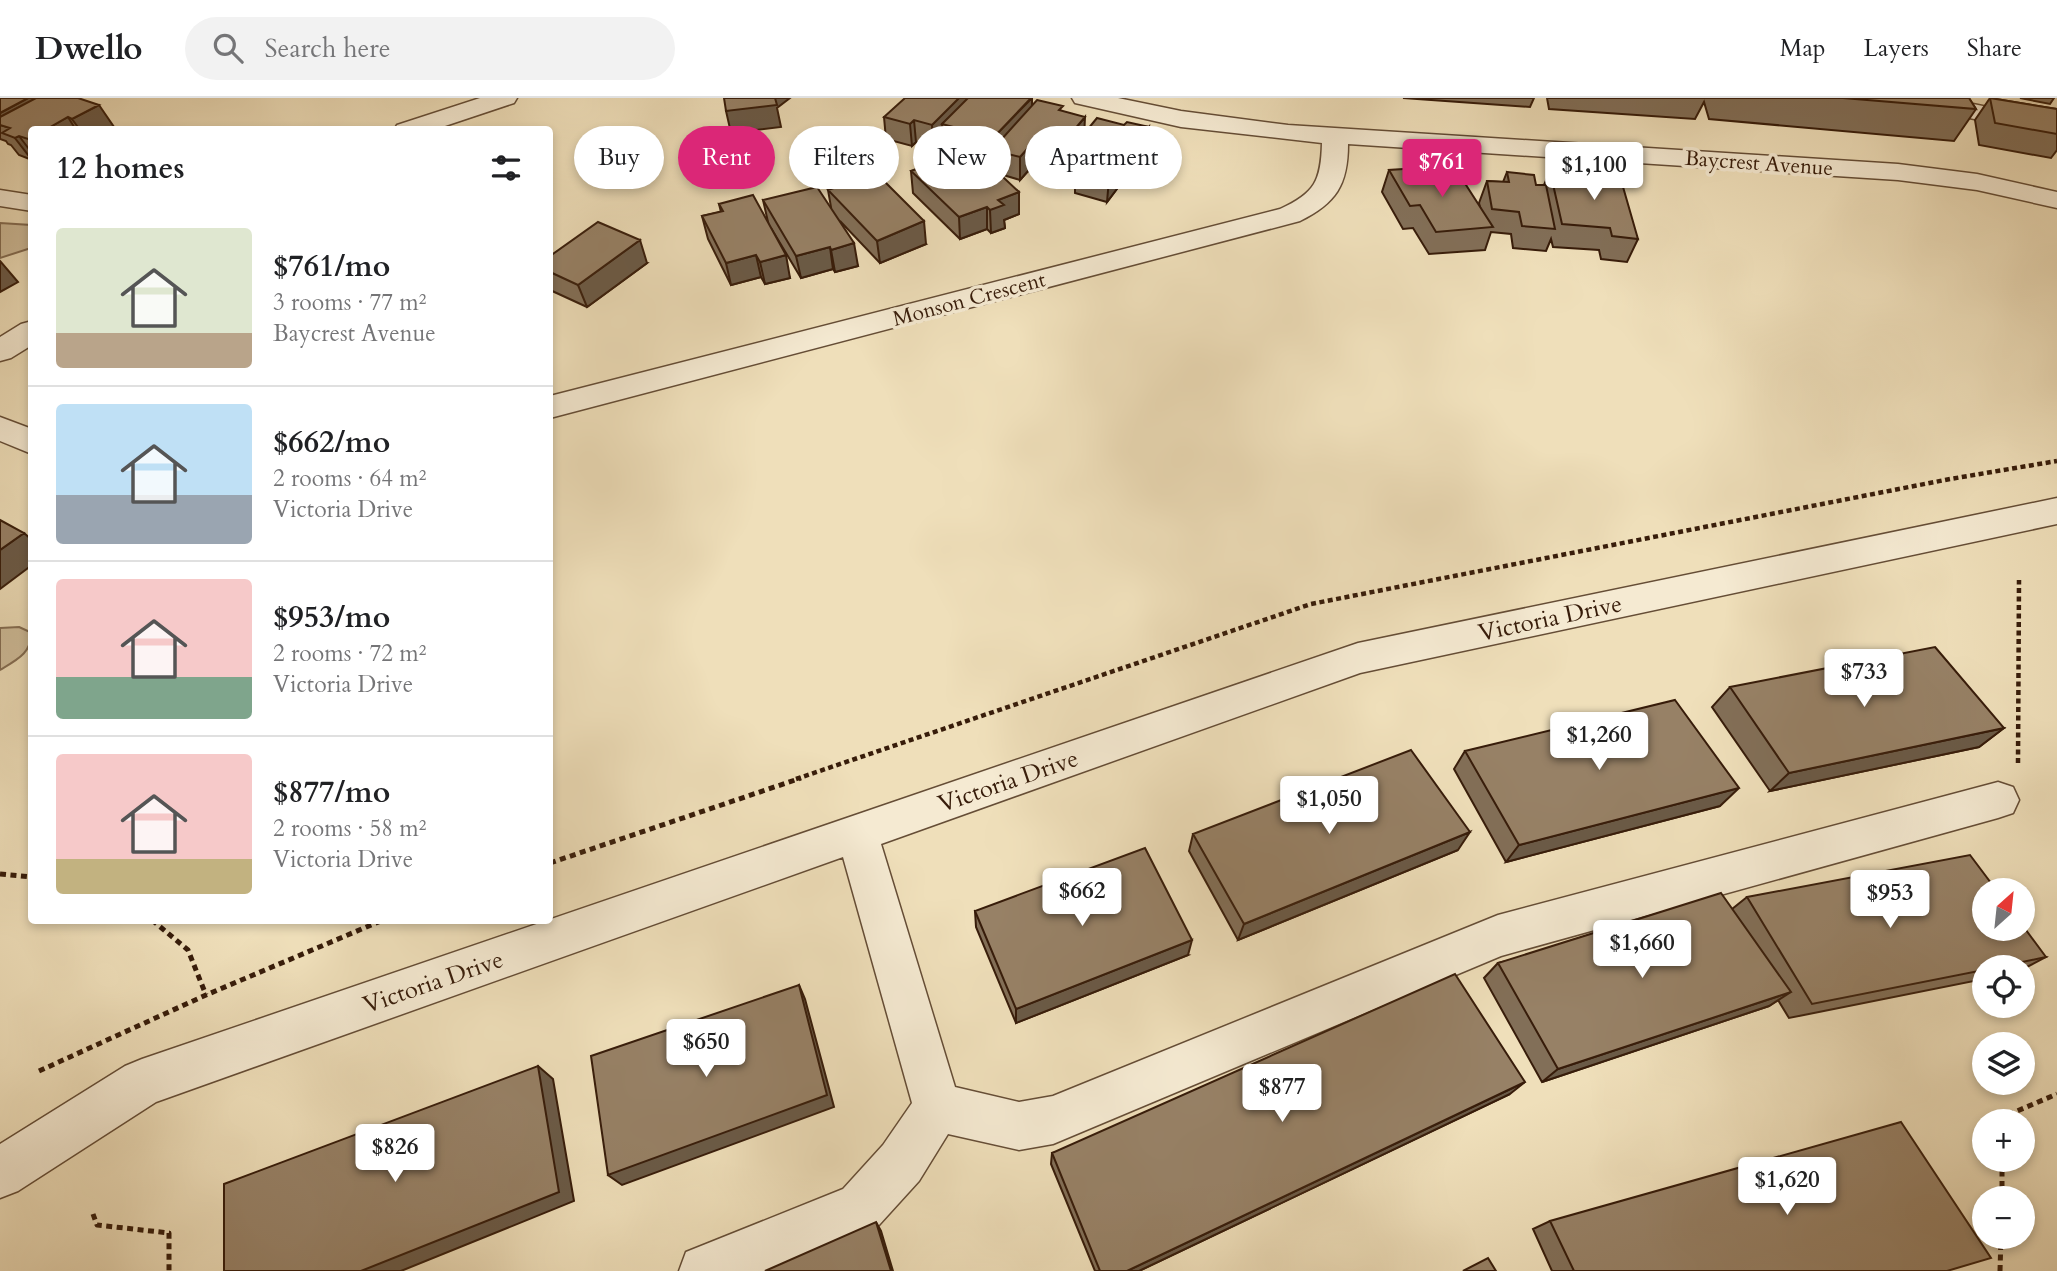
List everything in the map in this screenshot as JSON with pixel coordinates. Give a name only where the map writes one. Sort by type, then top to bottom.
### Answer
[{"type":"street","points":[[418,126],[505,98]]},
{"type":"street","name":"Baycrest Avenue","points":[[1084,98],[1170,107],[1240,127],[1335,136],[1898,172],[1977,182],[2057,200]]},
{"type":"street","points":[[1907,98],[2040,125]]},
{"type":"street","name":"Monson Crescent","points":[[553,406],[1290,215],[1307,208],[1326,191],[1335,170],[1335,136]]},
{"type":"street","points":[[0,198],[28,202]]},
{"type":"street","points":[[0,351],[28,334]]},
{"type":"street","points":[[0,428],[28,441]]},
{"type":"street","name":"Victoria Drive","points":[[0,1173],[142,1083],[1358,658],[2057,510]]},
{"type":"street","points":[[937,1107],[1019,1126],[1053,1120],[1498,936],[1998,800]]},
{"type":"street","points":[[705,1271],[861,1207],[901,1163],[937,1107],[857,834]]},
{"type":"path","points":[[1998,800],[2018,762],[2019,580]]},
{"type":"path","points":[[0,874],[28,877]]},
{"type":"path","points":[[157,924],[188,950],[206,995]]},
{"type":"path","points":[[39,1071],[206,995],[374,924]]},
{"type":"path","points":[[2022,1109],[2057,1094]]},
{"type":"path","points":[[93,1214],[97,1225],[169,1233],[169,1271]]},
{"type":"path","points":[[2000,1271],[2001,1249]]},
{"type":"shaded area","points":[[0,223],[28,225],[28,249],[0,258]]},
{"type":"shaded area","points":[[19,627],[28,631],[28,647],[22,655],[0,670],[0,628]]},
{"type":"building","points":[[0,98],[28,98],[0,113]]},
{"type":"building","points":[[36,98],[78,98],[99,105],[52,126],[28,126],[28,139],[2,133],[10,128],[0,125],[0,117]]},
{"type":"building","points":[[724,98],[775,98],[777,105],[726,111]]},
{"type":"building","points":[[905,98],[959,98],[932,125],[914,120],[910,124],[884,117]]},
{"type":"building","points":[[968,98],[1031,98],[1004,126],[942,124]]},
{"type":"building","points":[[1843,98],[1969,98],[1976,109]]},
{"type":"building","points":[[1990,98],[2057,109],[2057,134],[1995,123]]},
{"type":"building","points":[[1037,100],[1063,106],[1059,110],[1085,117],[1077,126],[1025,126],[1025,151],[1020,157],[1011,155],[1011,129]]},
{"type":"building","points":[[1097,118],[1124,125],[1127,122],[1145,126],[1090,126]]},
{"type":"building","points":[[1419,168],[1423,174],[1457,171],[1493,227],[1436,232],[1420,205],[1410,206],[1389,170]]},
{"type":"building","points":[[1550,171],[1619,173],[1638,239],[1612,236],[1610,228],[1562,224]]},
{"type":"building","points":[[1507,172],[1534,175],[1536,185],[1546,185],[1555,229],[1522,226],[1519,212],[1492,209],[1487,181],[1509,182]]},
{"type":"building","points":[[1011,184],[1019,192],[998,200],[1004,205],[990,210],[987,207],[959,217],[930,189],[1011,189]]},
{"type":"building","points":[[818,189],[854,243],[796,256],[763,200]]},
{"type":"building","points":[[892,189],[924,221],[877,241],[828,190]]},
{"type":"building","points":[[753,195],[786,255],[760,262],[756,255],[726,263],[702,216],[723,211],[719,204]]},
{"type":"building","points":[[598,222],[640,240],[578,285],[553,273],[553,254]]},
{"type":"building","points":[[0,520],[24,533],[0,550]]},
{"type":"building","points":[[1935,647],[2004,728],[1789,773],[1730,687]]},
{"type":"building","points":[[1675,700],[1739,788],[1519,845],[1465,751]]},
{"type":"building","points":[[1411,750],[1470,832],[1244,924],[1193,834]]},
{"type":"building","points":[[1145,848],[1192,940],[1016,1009],[975,911]]},
{"type":"building","points":[[1970,855],[1987,878],[1972,878],[1972,942],[2035,942],[2046,957],[2035,959],[2035,955],[1972,955],[1972,972],[1812,1004],[1747,897]]},
{"type":"building","points":[[1721,893],[1791,992],[1558,1069],[1498,963]]},
{"type":"building","points":[[1455,974],[1525,1082],[1127,1271],[1100,1271],[1052,1153]]},
{"type":"building","points":[[799,985],[827,1095],[608,1175],[591,1056]]},
{"type":"building","points":[[538,1066],[559,1192],[361,1271],[224,1271],[224,1184]]},
{"type":"building","points":[[1901,1122],[1972,1229],[1972,1249],[1985,1249],[1991,1258],[1947,1271],[1574,1271],[1550,1221]]},
{"type":"building","points":[[876,1222],[891,1271],[765,1271]]},
{"type":"building","points":[[1488,1258],[1496,1271],[1463,1271]]}]
